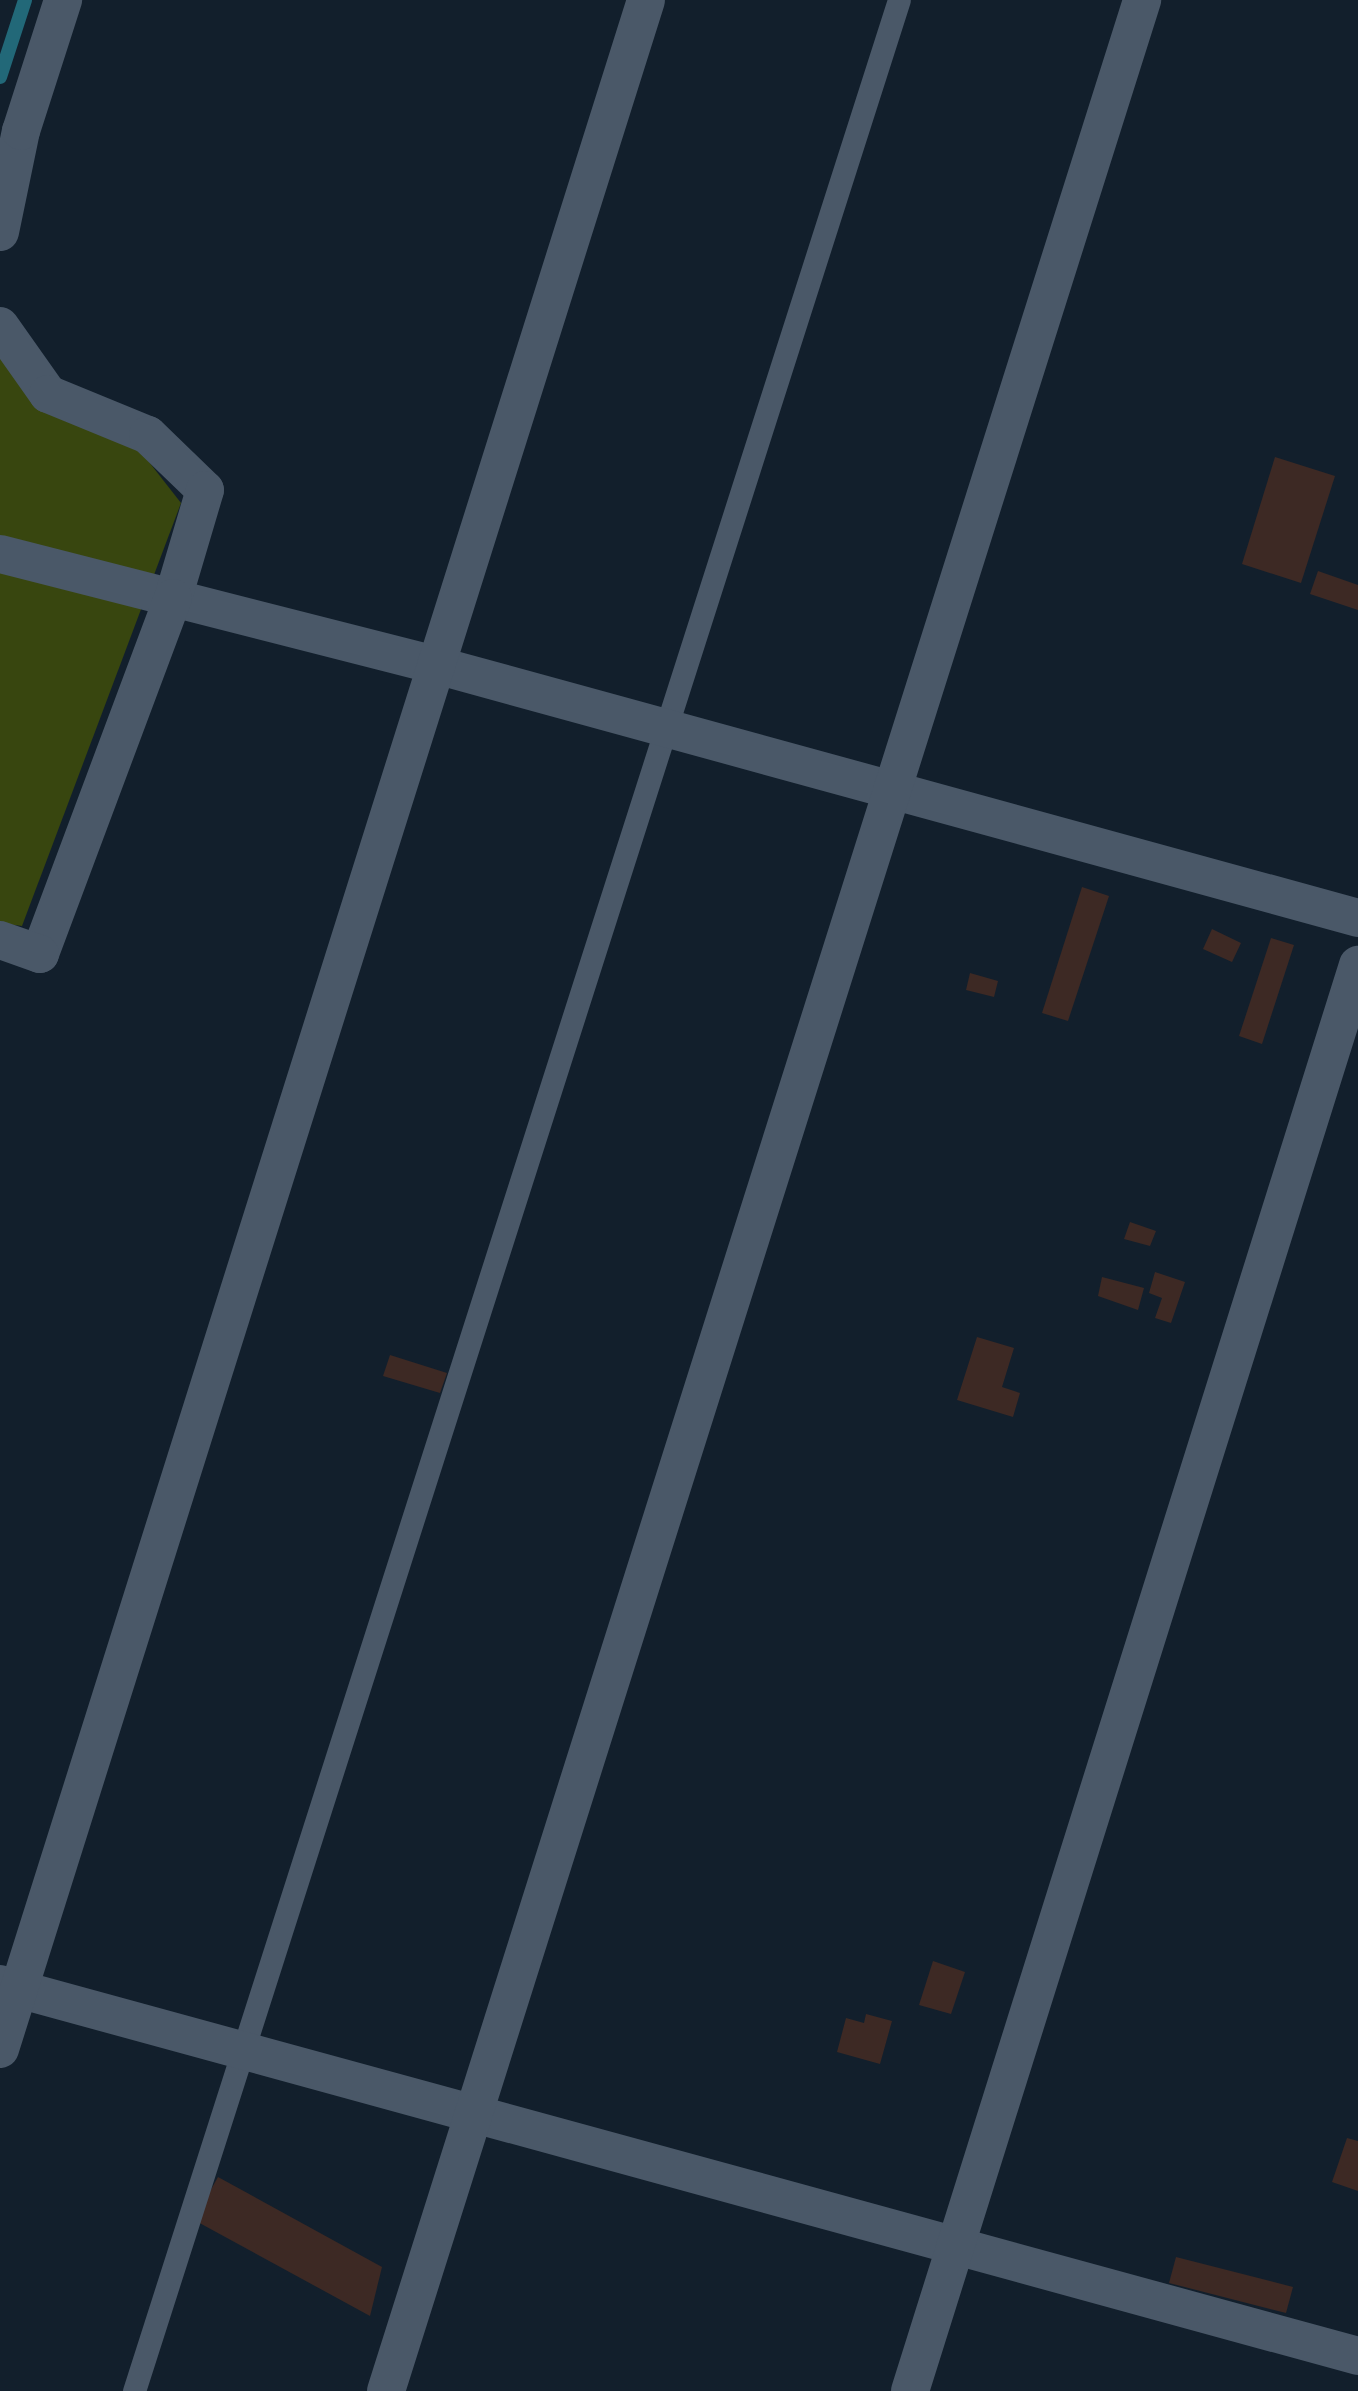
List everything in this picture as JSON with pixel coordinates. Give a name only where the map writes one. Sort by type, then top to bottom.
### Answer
[{"type":"street","points":[[0,232],[22,131],[63,0]]},
{"type":"street","points":[[0,2049],[10,1986],[436,666],[646,0]]},
{"type":"street","points":[[386,2391],[1142,0]]},
{"type":"street","points":[[0,326],[48,394],[148,435],[205,490],[173,598],[40,954],[0,940]]},
{"type":"street","points":[[0,554],[436,666],[1358,918]]},
{"type":"street","points":[[910,2391],[1358,965]]},
{"type":"street","points":[[10,1986],[473,2117],[1358,2356]]},
{"type":"lane","points":[[134,2391],[899,0]]},
{"type":"green space","points":[[0,356],[142,453],[181,503],[22,926],[0,923]]},
{"type":"building","points":[[1275,457],[1335,476],[1301,583],[1242,564]]},
{"type":"building","points":[[1318,571],[1358,585],[1358,610],[1310,594]]},
{"type":"building","points":[[1082,887],[1109,896],[1068,1021],[1042,1013]]},
{"type":"building","points":[[1212,929],[1241,943],[1232,962],[1203,949]]},
{"type":"building","points":[[1271,938],[1294,945],[1262,1044],[1239,1036]]},
{"type":"building","points":[[970,973],[998,981],[994,997],[966,990]]},
{"type":"building","points":[[1130,1222],[1156,1231],[1150,1246],[1124,1239]]},
{"type":"building","points":[[1155,1272],[1185,1282],[1171,1323],[1155,1318],[1162,1298],[1149,1293]]},
{"type":"building","points":[[1102,1277],[1144,1288],[1138,1310],[1098,1296]]},
{"type":"building","points":[[977,1337],[1014,1348],[1002,1387],[1020,1393],[1013,1417],[957,1400]]},
{"type":"building","points":[[390,1355],[447,1373],[440,1393],[383,1376]]},
{"type":"building","points":[[933,1961],[965,1972],[951,2014],[919,2005]]},
{"type":"building","points":[[866,2014],[892,2021],[880,2064],[837,2052],[846,2018],[864,2023]]},
{"type":"building","points":[[1347,2138],[1358,2141],[1358,2191],[1332,2182]]},
{"type":"building","points":[[218,2177],[382,2267],[370,2316],[194,2220]]},
{"type":"building","points":[[1176,2257],[1293,2287],[1286,2313],[1169,2283]]},
{"type":"waterway","points":[[0,77],[25,0]]}]
